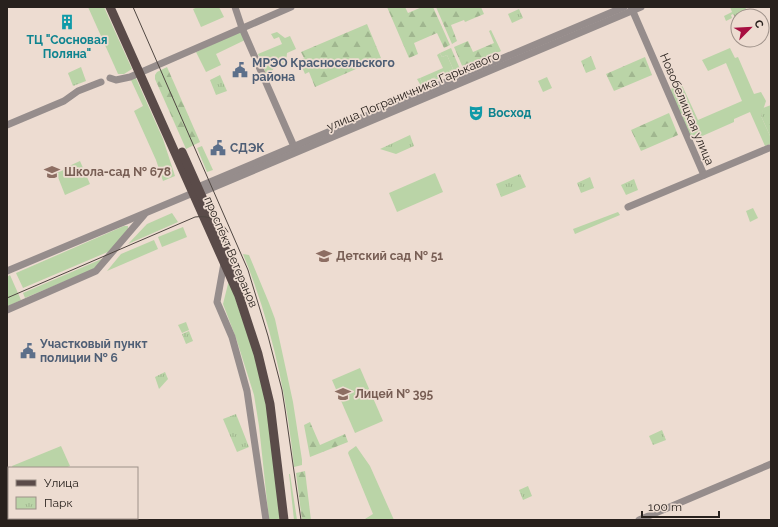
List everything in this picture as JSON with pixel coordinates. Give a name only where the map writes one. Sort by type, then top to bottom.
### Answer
[{"type":"main road","name":"проспект Ветеранов","points":[[110,7],[239,280],[263,351],[278,417],[290,520]]},
{"type":"main road","name":"проспект Ветеранов","points":[[117,7],[142,72]]},
{"type":"main road","name":"проспект Ветеранов","points":[[197,191],[224,263],[239,296],[264,378],[273,424],[284,520]]},
{"type":"street","points":[[235,7],[242,28],[295,149]]},
{"type":"street","points":[[110,78],[116,80],[142,72],[291,7]]},
{"type":"street","name":"улица Пограничника Гарькавого","points":[[7,271],[146,213],[624,7]]},
{"type":"street","name":"улица Пограничника Гарькавого","points":[[295,149],[632,9],[641,7]]},
{"type":"street","name":"Новобелицкая улица","points":[[632,9],[704,175],[771,148]]},
{"type":"street","points":[[7,125],[64,101],[78,91],[101,82]]},
{"type":"street","points":[[628,207],[704,175]]},
{"type":"street","points":[[7,310],[96,271],[146,213]]},
{"type":"street","points":[[224,263],[217,302],[232,338],[247,391],[266,520]]},
{"type":"street","points":[[639,520],[771,464]]},
{"type":"green space","points":[[88,7],[104,7],[132,69],[124,74],[118,74]]},
{"type":"green space","points":[[198,7],[219,7],[224,17],[201,27],[193,9]]},
{"type":"green space","points":[[387,7],[405,7],[408,13],[422,7],[433,7],[450,45],[444,48],[437,33],[414,43],[418,54],[409,58]]},
{"type":"green space","points":[[436,7],[481,7],[484,14],[465,22],[464,20],[451,25],[457,41],[452,44]]},
{"type":"green space","points":[[730,7],[746,8],[730,8]]},
{"type":"green space","points":[[519,9],[523,18],[512,23],[508,14]]},
{"type":"green space","points":[[730,13],[730,19],[726,21],[724,16]]},
{"type":"green space","points":[[367,24],[381,58],[315,87],[309,72],[305,74],[299,60],[304,58],[301,52]]},
{"type":"green space","points":[[491,30],[501,51],[463,68],[454,47],[468,41],[473,52],[494,43],[489,31]]},
{"type":"green space","points":[[239,32],[242,33],[245,40],[216,54],[221,65],[206,72],[196,52]]},
{"type":"green space","points":[[277,32],[285,38],[290,36],[296,49],[287,53],[286,62],[274,68],[272,71],[273,73],[267,76],[258,54],[282,44],[279,37],[274,39],[271,34]]},
{"type":"green space","points":[[451,48],[460,69],[421,86],[417,79],[420,78],[422,83],[453,69],[447,55],[442,57],[440,53]]},
{"type":"green space","points":[[730,48],[735,58],[738,57],[754,94],[761,92],[766,101],[761,116],[771,138],[770,144],[765,146],[750,112],[734,119],[734,122],[691,141],[671,91],[672,86],[681,83],[698,120],[742,101],[726,63],[708,71],[702,60]]},
{"type":"green space","points":[[440,53],[442,57],[447,55],[453,69],[422,83],[420,78],[443,68],[437,55]]},
{"type":"green space","points":[[591,56],[596,69],[586,73],[581,61]]},
{"type":"green space","points":[[645,57],[652,75],[614,91],[606,74]]},
{"type":"green space","points":[[81,67],[86,81],[73,86],[68,73]]},
{"type":"green space","points":[[167,67],[200,142],[186,149],[155,79],[157,72]]},
{"type":"green space","points":[[220,75],[227,91],[216,95],[210,80]]},
{"type":"green space","points":[[135,76],[163,139],[175,176],[163,181],[156,160],[134,111],[143,106],[130,78]]},
{"type":"green space","points":[[547,77],[552,88],[543,92],[538,81]]},
{"type":"green space","points":[[771,105],[771,138],[761,116],[763,108]]},
{"type":"green space","points":[[669,113],[678,135],[641,151],[631,130]]},
{"type":"green space","points":[[410,135],[414,146],[396,154],[380,149]]},
{"type":"green space","points":[[202,146],[213,170],[207,172],[197,148]]},
{"type":"green space","points":[[80,161],[90,184],[65,195],[56,172]]},
{"type":"green space","points":[[435,173],[443,192],[397,212],[389,193]]},
{"type":"green space","points":[[520,174],[526,187],[501,197],[496,184]]},
{"type":"green space","points":[[590,177],[594,188],[581,193],[577,183]]},
{"type":"green space","points":[[634,179],[638,190],[626,195],[621,185]]},
{"type":"green space","points":[[753,208],[758,218],[750,222],[746,211]]},
{"type":"green space","points":[[618,212],[620,215],[575,234],[573,229]]},
{"type":"green space","points":[[172,213],[178,222],[128,244],[147,224]]},
{"type":"green space","points":[[124,226],[128,226],[128,229],[110,251],[23,288],[16,273]]},
{"type":"green space","points":[[183,227],[187,237],[162,247],[158,237]]},
{"type":"green space","points":[[154,240],[158,249],[107,271],[121,254]]},
{"type":"green space","points":[[243,254],[249,255],[275,319],[293,402],[302,465],[294,467],[287,413],[270,332]]},
{"type":"green space","points":[[104,258],[94,269],[25,298],[23,293]]},
{"type":"green space","points":[[10,275],[21,300],[7,307],[7,277]]},
{"type":"green space","points":[[229,280],[255,356],[269,414],[281,520],[269,520],[259,426],[254,395],[236,338],[223,304]]},
{"type":"green space","points":[[186,322],[189,330],[182,333],[178,325]]},
{"type":"green space","points":[[189,331],[193,341],[186,344],[182,334]]},
{"type":"green space","points":[[360,368],[383,421],[355,433],[332,380]]},
{"type":"green space","points":[[165,372],[168,379],[159,389],[155,377]]},
{"type":"green space","points":[[236,414],[249,447],[237,452],[223,419]]},
{"type":"green space","points":[[310,422],[320,445],[345,434],[348,442],[310,457],[304,425]]},
{"type":"green space","points":[[662,430],[666,440],[653,445],[649,436]]},
{"type":"green space","points":[[61,446],[70,466],[12,467]]},
{"type":"green space","points":[[356,446],[370,466],[394,520],[365,520],[373,514],[348,453]]},
{"type":"green space","points":[[305,471],[311,520],[302,520],[296,473]]},
{"type":"green space","points":[[290,474],[297,520],[294,520]]},
{"type":"green space","points":[[528,486],[532,496],[523,500],[519,490]]},
{"type":"tram line","points":[[133,7],[248,270],[268,336],[282,390],[301,520]]},
{"type":"tram line","points":[[7,298],[195,217],[214,219],[222,224],[228,232]]},
{"type":"place","name":"ТЦ \"Сосновая Поляна\"","points":[[67,22]]},
{"type":"place","name":"МРЭО Красносельского района","points":[[240,70]]},
{"type":"place","name":"Восход","points":[[476,113]]},
{"type":"place","name":"СДЭК","points":[[218,148]]},
{"type":"place","name":"Школа-сад № 678","points":[[52,172]]},
{"type":"place","name":"Детский сад № 51","points":[[324,256]]},
{"type":"place","name":"Участковый пункт полиции № 6","points":[[28,351]]},
{"type":"place","name":"Лицей № 395","points":[[343,394]]}]
